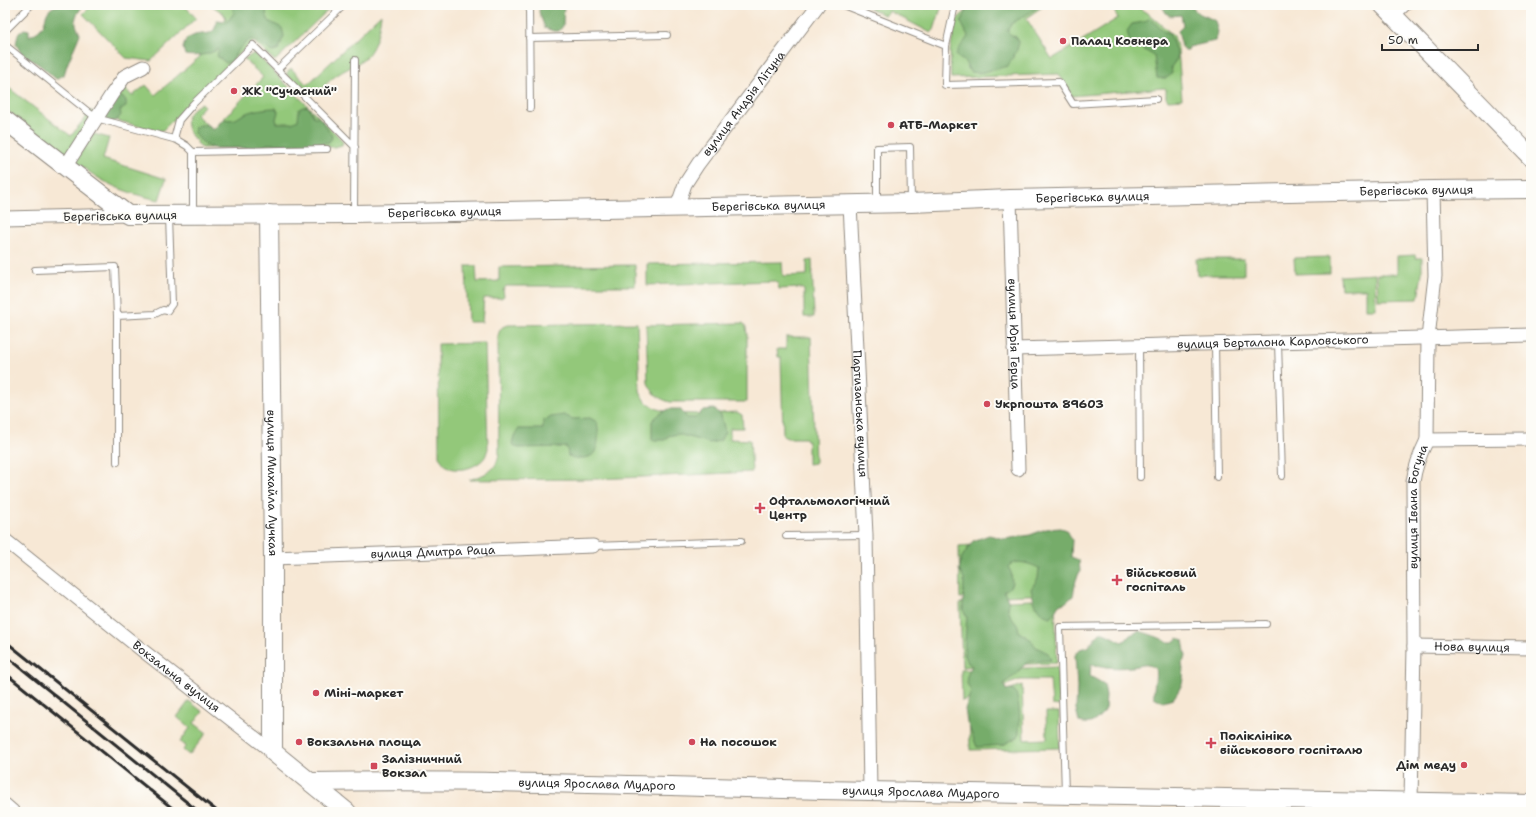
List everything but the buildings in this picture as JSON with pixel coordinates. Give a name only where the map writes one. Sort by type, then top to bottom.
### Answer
[{"type":"street","name":"вулиця Андрія Літуна","points":[[677,207],[685,184],[698,164],[818,5]]},
{"type":"street","points":[[1390,11],[1531,156]]},
{"type":"street","points":[[65,167],[125,76],[143,67]]},
{"type":"street","points":[[5,120],[128,215]]},
{"type":"street","name":"Берегівська вулиця","points":[[5,218],[128,215],[354,214],[1531,189]]},
{"type":"street","name":"вулиця Івана Богуна","points":[[1411,801],[1414,646],[1413,482],[1415,468],[1427,440],[1428,338],[1435,276],[1433,190]]},
{"type":"street","name":"вулиця Юрія Герца","points":[[1010,199],[1018,469]]},
{"type":"street","name":"Партизанська вулиця","points":[[850,204],[866,535],[870,792]]},
{"type":"street","name":"вулиця Михайла Лучкая","points":[[269,214],[273,558],[273,752]]},
{"type":"street","name":"вулиця Берталона Карловського","points":[[1014,349],[1531,335]]},
{"type":"street","points":[[1427,440],[1530,439]]},
{"type":"street","name":"Вокзальна вулиця","points":[[5,540],[347,812]]},
{"type":"street","name":"вулиця Дмитра Раца","points":[[273,558],[593,546]]},
{"type":"street","name":"Нова вулиця","points":[[1414,646],[1531,648]]},
{"type":"street","name":"вулиця Ярослава Мудрого","points":[[311,782],[431,781],[620,784],[870,792],[1531,804]]},
{"type":"street","points":[[5,805],[13,812]]},
{"type":"lane","points":[[5,31],[31,5]]},
{"type":"lane","points":[[278,69],[344,5]]},
{"type":"lane","points":[[529,5],[530,108]]},
{"type":"lane","points":[[843,5],[946,46]]},
{"type":"lane","points":[[954,5],[946,46],[945,85],[1060,82],[1073,104],[1156,99]]},
{"type":"lane","points":[[1390,11],[1409,5]]},
{"type":"lane","points":[[529,38],[667,35]]},
{"type":"lane","points":[[174,139],[179,120],[253,44],[355,147]]},
{"type":"lane","points":[[5,45],[96,118],[174,139],[187,146],[193,152],[193,215]]},
{"type":"lane","points":[[354,214],[355,60]]},
{"type":"lane","points":[[877,203],[877,148],[910,148],[911,203]]},
{"type":"lane","points":[[193,152],[327,149]]},
{"type":"lane","points":[[116,316],[155,314],[170,308],[172,304],[169,215]]},
{"type":"lane","points":[[35,270],[115,267],[117,462]]},
{"type":"lane","points":[[1278,342],[1282,476]]},
{"type":"lane","points":[[1215,344],[1217,477]]},
{"type":"lane","points":[[1140,346],[1140,477]]},
{"type":"lane","points":[[786,536],[866,535]]},
{"type":"lane","points":[[593,546],[741,541]]},
{"type":"lane","points":[[1065,795],[1060,627],[1266,624]]},
{"type":"green space","points":[[59,5],[84,5],[76,16],[76,25],[80,34],[64,75],[56,79],[41,66],[21,53],[16,44],[18,34],[24,29],[29,30],[29,36],[41,29],[49,10],[53,7]]},
{"type":"green space","points":[[92,5],[184,5],[196,18],[151,61],[126,58],[83,14]]},
{"type":"green space","points":[[211,5],[333,5],[275,61],[253,41],[163,130],[158,131],[115,120],[109,125],[98,121],[122,85],[132,96],[146,85],[155,95],[224,36],[219,27],[226,18],[223,13]]},
{"type":"green space","points":[[232,5],[267,5],[266,16],[270,22],[282,28],[284,36],[278,50],[273,52],[252,39],[240,49],[232,62],[226,63],[217,56],[219,49],[202,55],[185,55],[183,48],[186,39],[195,35],[212,32],[217,21],[227,22],[234,13]]},
{"type":"green space","points":[[540,5],[564,5],[563,26],[559,31],[553,31],[545,28],[539,12]]},
{"type":"green space","points":[[864,5],[942,5],[934,30],[931,33],[889,11],[886,15],[884,15]]},
{"type":"green space","points":[[967,5],[1045,5],[1026,18],[1052,59],[1118,18],[1113,9],[1119,5],[1134,5],[1150,15],[1174,36],[1178,49],[1182,99],[1168,100],[1166,98],[1166,89],[1164,88],[1072,96],[1059,74],[951,78],[950,51],[956,20],[965,12]]},
{"type":"green space","points":[[970,5],[1042,5],[1011,24],[1008,29],[1008,32],[1016,37],[1019,42],[1017,50],[1008,66],[979,73],[970,72],[965,62],[956,56],[958,50],[968,36],[961,22]]},
{"type":"green space","points":[[1159,5],[1191,5],[1198,13],[1215,21],[1218,32],[1215,41],[1189,47],[1188,51],[1185,51],[1182,47],[1178,31],[1183,26],[1181,15],[1170,16],[1166,13],[1162,6]]},
{"type":"green space","points":[[381,14],[376,40],[366,57],[337,75],[316,92],[312,94],[304,90],[286,74],[291,68],[307,85]]},
{"type":"green space","points":[[1150,18],[1164,32],[1169,32],[1177,54],[1177,59],[1171,67],[1172,73],[1166,78],[1157,78],[1154,56],[1138,46],[1135,49],[1129,39],[1127,31],[1132,24],[1144,22]]},
{"type":"green space","points":[[255,53],[343,141],[342,145],[335,147],[202,148],[199,146],[188,130],[188,115],[202,103],[204,106],[196,115],[213,130],[263,77],[244,59]]},
{"type":"green space","points":[[5,85],[71,136],[91,110],[96,114],[67,153],[61,151],[5,109]]},
{"type":"green space","points":[[120,96],[126,100],[126,107],[120,110],[121,115],[117,120],[111,123],[106,117],[106,109],[114,97]]},
{"type":"green space","points":[[308,106],[314,117],[319,117],[331,134],[332,138],[329,142],[320,144],[267,144],[261,148],[214,148],[205,145],[194,133],[195,127],[199,125],[207,125],[213,130],[224,119],[233,120],[255,110],[268,108],[276,108],[278,112],[276,119],[277,123],[292,123],[298,120],[299,109]]},
{"type":"green space","points":[[94,134],[109,138],[103,159],[166,179],[159,200],[115,187],[86,170],[76,162],[76,159]]},
{"type":"green space","points":[[1415,255],[1416,258],[1422,258],[1422,273],[1418,299],[1378,300],[1377,274],[1397,274],[1397,256]]},
{"type":"green space","points":[[1330,257],[1330,273],[1295,274],[1294,258]]},
{"type":"green space","points":[[1196,259],[1244,259],[1244,275],[1197,275]]},
{"type":"green space","points":[[812,260],[814,317],[804,317],[804,290],[801,288],[779,289],[778,283],[775,281],[647,285],[647,264],[782,262],[783,276],[807,275],[807,261]]},
{"type":"green space","points":[[635,265],[635,286],[506,286],[503,290],[504,296],[501,298],[484,298],[482,322],[468,322],[466,266],[476,266],[477,282],[499,281],[499,267]]},
{"type":"green space","points":[[1375,274],[1376,309],[1366,309],[1366,289],[1341,289],[1340,276]]},
{"type":"green space","points":[[637,323],[640,390],[644,400],[655,408],[677,413],[703,414],[737,412],[742,415],[743,428],[730,428],[730,439],[750,440],[752,472],[598,479],[469,480],[489,471],[496,464],[498,459],[498,336],[502,328],[509,325]]},
{"type":"green space","points":[[743,323],[746,327],[747,334],[747,402],[670,402],[660,398],[654,393],[648,383],[646,325]]},
{"type":"green space","points":[[786,337],[811,337],[815,463],[808,464],[808,442],[806,438],[787,438],[783,436],[781,357],[778,357],[777,349],[786,349]]},
{"type":"green space","points":[[485,343],[488,449],[482,461],[474,466],[464,469],[450,468],[445,465],[439,457],[438,344]]},
{"type":"green space","points":[[669,409],[680,409],[687,418],[695,418],[703,410],[714,409],[721,415],[725,432],[720,441],[709,443],[678,434],[668,436],[665,440],[652,440],[652,421],[659,414]]},
{"type":"green space","points":[[564,415],[573,419],[590,418],[597,422],[598,442],[597,448],[592,455],[586,458],[576,459],[568,456],[567,447],[518,448],[512,444],[518,429],[543,429],[543,421],[551,417]]},
{"type":"green space","points":[[1061,528],[1067,530],[1072,540],[1071,557],[1079,560],[1080,571],[1076,580],[1073,596],[1065,603],[1058,605],[1051,617],[1042,614],[1035,603],[1031,589],[1038,578],[1039,568],[1019,562],[1011,564],[1008,567],[1011,572],[1012,583],[1009,588],[1003,592],[1005,593],[1009,603],[1008,609],[1011,617],[1018,626],[1019,632],[1030,639],[1036,647],[1048,653],[1051,660],[1028,662],[1016,675],[1004,683],[1006,690],[1010,689],[1015,691],[1017,696],[1020,714],[1018,737],[1003,745],[977,747],[967,722],[965,709],[971,691],[967,684],[967,678],[972,666],[968,663],[964,653],[967,617],[963,610],[964,578],[959,570],[962,557],[973,541],[989,535],[1005,539],[1030,535],[1046,529]]},
{"type":"green space","points":[[1067,538],[1071,593],[960,598],[959,546]]},
{"type":"green space","points":[[1055,599],[1057,663],[962,667],[960,603]]},
{"type":"green space","points":[[1139,631],[1167,642],[1173,642],[1178,638],[1183,640],[1186,657],[1182,663],[1183,678],[1181,686],[1173,699],[1163,702],[1154,697],[1155,668],[1151,666],[1143,665],[1115,668],[1091,665],[1090,676],[1104,684],[1106,695],[1105,711],[1091,723],[1079,722],[1076,709],[1077,687],[1075,655],[1080,649],[1087,647],[1101,632],[1121,642],[1126,640],[1130,635]]},
{"type":"green space","points":[[1057,667],[1059,706],[1052,705],[1050,680],[1020,680],[962,701],[961,670]]},
{"type":"green space","points":[[1022,685],[1024,740],[1047,739],[1046,712],[1059,712],[1060,748],[970,750],[969,704]]},
{"type":"green space","points":[[189,701],[203,712],[194,723],[207,733],[189,755],[183,750],[186,746],[180,742],[190,728],[177,717]]},
{"type":"railway","points":[[5,641],[218,812]]},
{"type":"railway","points":[[5,655],[199,812]]},
{"type":"railway","points":[[5,673],[177,812]]},
{"type":"place","name":"Палац Ковнера","points":[[1063,41]]},
{"type":"place","name":"ЖК \"Сучасний\"","points":[[234,91]]},
{"type":"place","name":"АТБ-Маркет","points":[[891,125]]},
{"type":"place","name":"Укрпошта 89603","points":[[987,404]]},
{"type":"place","name":"Офтальмологічний Центр","points":[[760,508]]},
{"type":"place","name":"Військовий госпіталь","points":[[1117,580]]},
{"type":"place","name":"Міні-маркет","points":[[316,693]]},
{"type":"place","name":"Вокзальна площа","points":[[299,742]]},
{"type":"place","name":"На посошок","points":[[692,742]]},
{"type":"place","name":"Поліклініка військового госпіталю","points":[[1211,743]]},
{"type":"place","name":"Дім меду","points":[[1464,765]]},
{"type":"place","name":"Залізничний Вокзал","points":[[374,766]]}]
